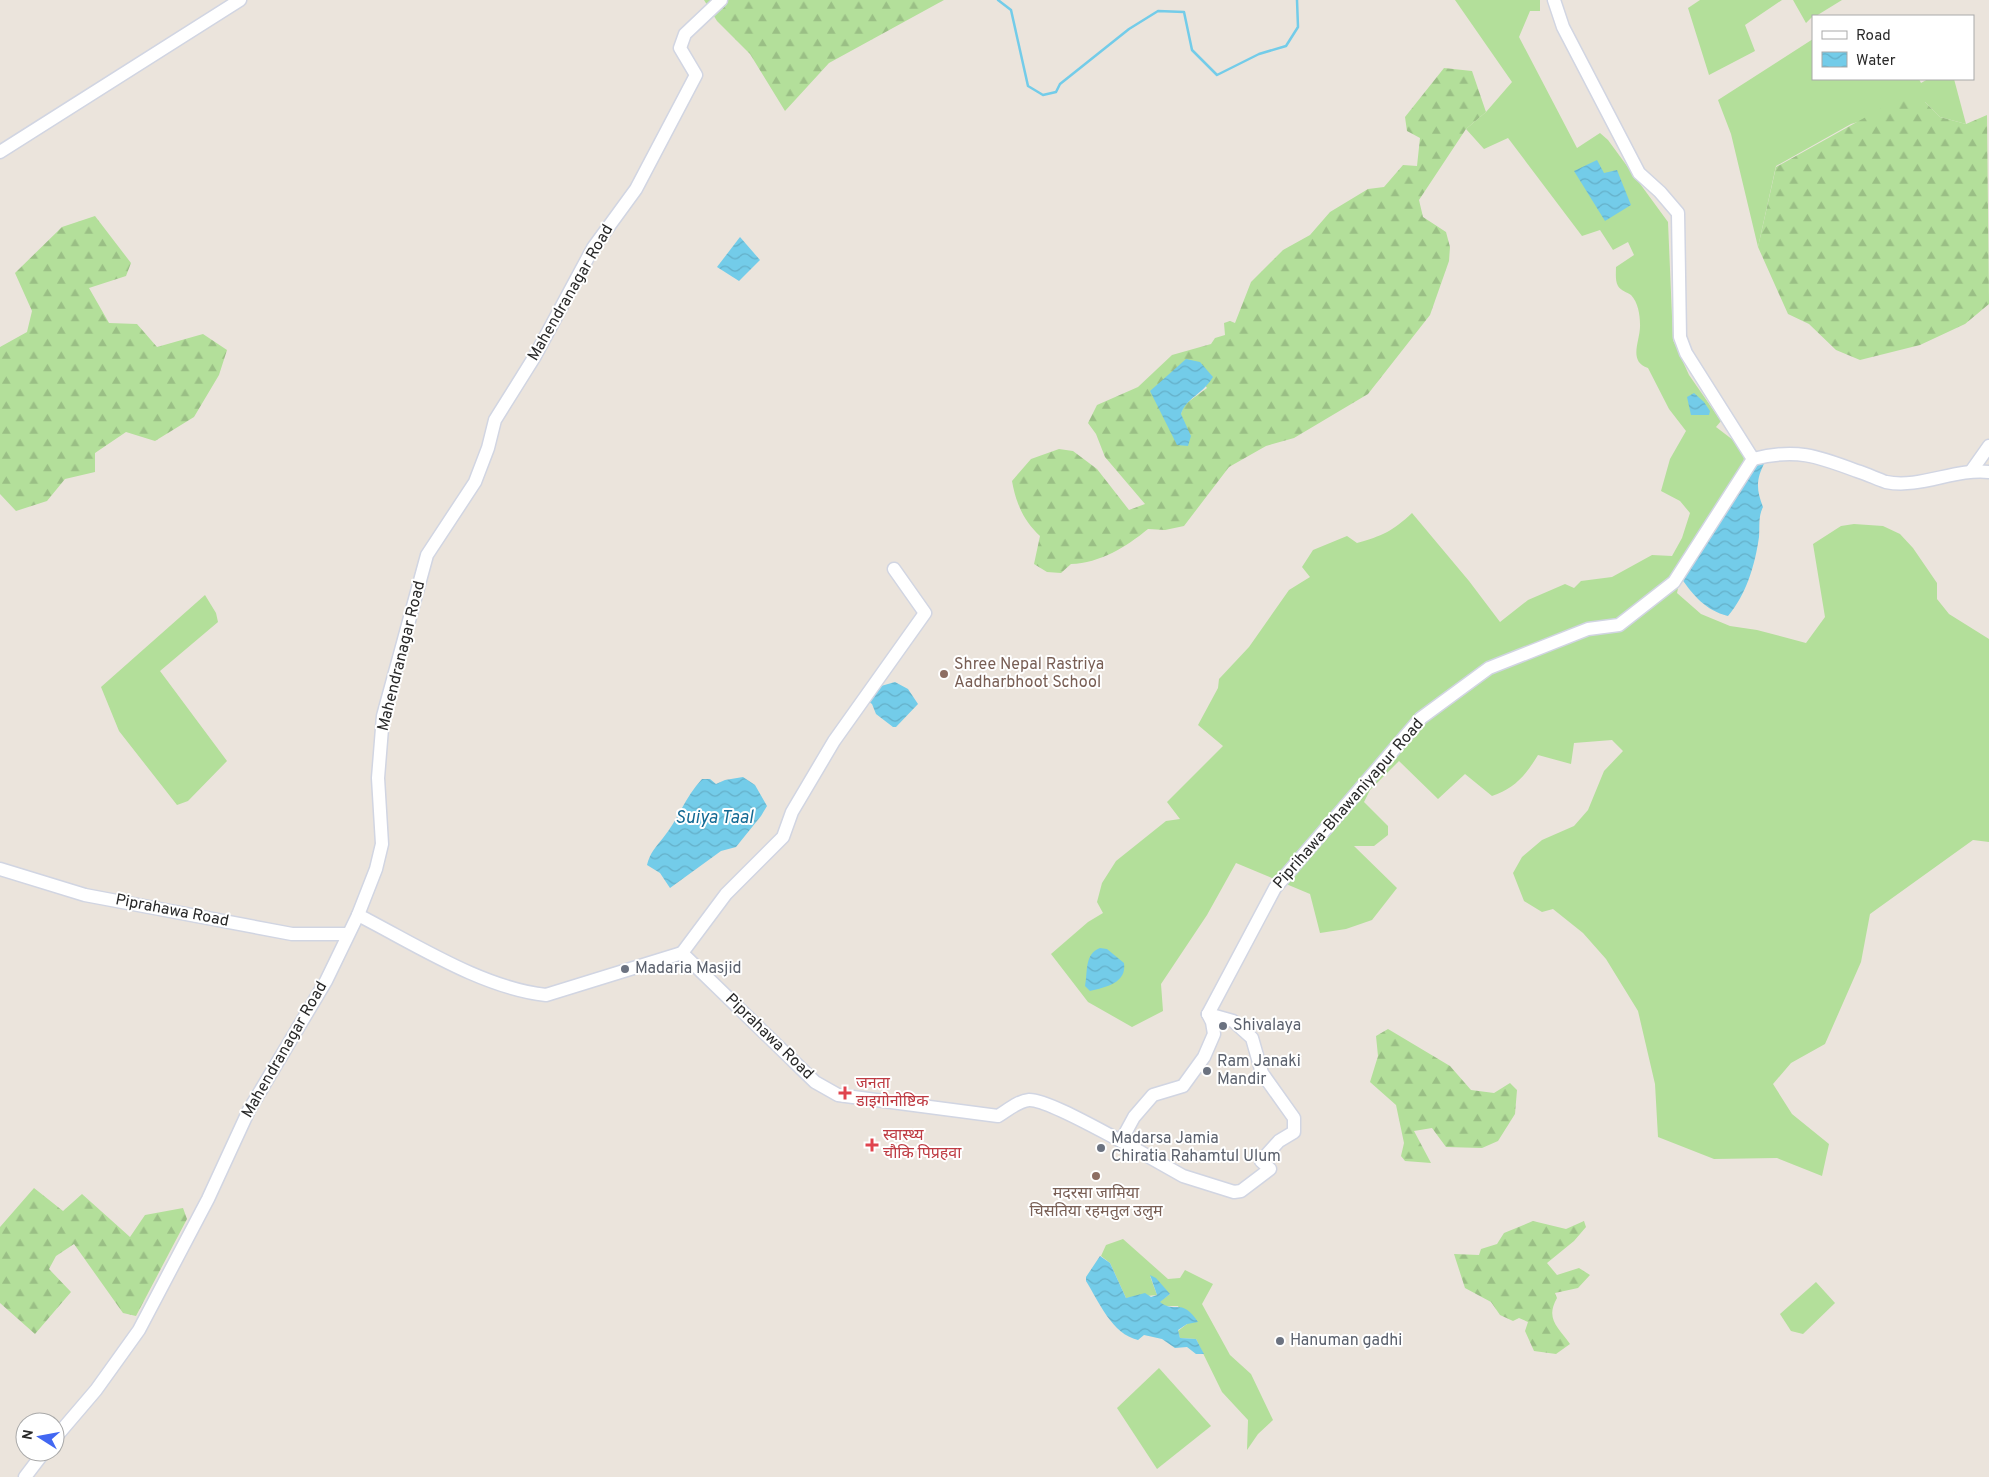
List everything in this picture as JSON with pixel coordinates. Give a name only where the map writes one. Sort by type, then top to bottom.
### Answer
[{"type":"street","points":[[0,152],[240,0]]},
{"type":"street","name":"Mahendranagar Road","points":[[65,1426],[96,1390],[139,1330],[208,1199],[249,1110],[326,981],[358,915],[376,869],[382,844],[378,778],[383,716],[427,555],[475,482],[488,448],[495,420],[535,356],[594,248],[636,189],[696,75],[680,48],[685,34],[721,0]]},
{"type":"street","points":[[1554,0],[1563,27],[1639,173],[1678,213],[1680,337],[1686,353],[1753,459],[1778,453],[1806,454],[1887,482],[1917,482],[1972,470],[1989,472]]},
{"type":"street","points":[[1972,470],[1989,446]]},
{"type":"street","name":"Piprihawa-Bhawaniyapur Road","points":[[1208,1014],[1275,888],[1421,718],[1489,668],[1588,629],[1619,625],[1656,597],[1674,582],[1753,459]]},
{"type":"street","points":[[358,915],[485,980],[526,993],[546,995],[682,953],[726,894],[783,838],[792,812],[834,741],[925,613],[894,568]]},
{"type":"street","name":"Piprahawa Road","points":[[0,868],[86,895],[292,934],[348,934]]},
{"type":"street","name":"Piprahawa Road","points":[[682,953],[815,1082],[838,1095],[998,1116],[1019,1103],[1030,1100],[1048,1105],[1122,1141]]},
{"type":"street","points":[[1208,1014],[1232,1021],[1252,1038],[1262,1073],[1294,1118],[1294,1132],[1279,1141],[1261,1161],[1270,1169],[1241,1190],[1234,1192],[1183,1176],[1122,1141],[1134,1118],[1153,1094],[1183,1086],[1204,1057],[1214,1034],[1212,1022],[1208,1014]]},
{"type":"street","points":[[25,1477],[36,1462]]},
{"type":"green space","points":[[704,0],[944,0],[829,63],[785,111],[750,54],[717,21]]},
{"type":"green space","points":[[1455,0],[1540,0],[1540,11],[1530,11],[1519,37],[1577,148],[1600,133],[1608,140],[1668,222],[1673,340],[1689,375],[1721,421],[1716,427],[1733,440],[1744,457],[1742,476],[1682,570],[1677,593],[1701,614],[1730,626],[1757,630],[1806,643],[1825,617],[1813,544],[1841,526],[1854,524],[1883,526],[1900,534],[1913,548],[1937,583],[1937,599],[1949,614],[1989,639],[1989,842],[1973,840],[1870,914],[1861,962],[1825,1044],[1791,1063],[1773,1084],[1792,1114],[1829,1144],[1822,1176],[1777,1158],[1714,1159],[1658,1137],[1655,1084],[1638,1011],[1606,959],[1583,933],[1553,909],[1542,912],[1524,901],[1513,873],[1522,857],[1542,840],[1574,826],[1588,810],[1604,771],[1623,751],[1612,740],[1574,743],[1571,764],[1538,755],[1519,780],[1507,789],[1492,796],[1465,774],[1438,799],[1399,761],[1370,790],[1364,802],[1388,826],[1388,835],[1374,846],[1354,846],[1397,888],[1372,920],[1346,929],[1320,933],[1310,894],[1236,863],[1207,915],[1161,984],[1163,1011],[1132,1027],[1088,1002],[1051,954],[1088,922],[1103,913],[1097,902],[1102,883],[1116,861],[1166,821],[1180,819],[1167,802],[1223,746],[1198,725],[1218,688],[1219,679],[1249,647],[1289,590],[1310,577],[1302,567],[1313,550],[1347,536],[1357,543],[1373,538],[1393,529],[1412,513],[1469,581],[1500,622],[1528,600],[1565,584],[1574,588],[1581,581],[1612,577],[1652,555],[1672,556],[1682,538],[1690,513],[1680,501],[1661,491],[1670,459],[1686,431],[1669,409],[1648,368],[1638,360],[1636,349],[1640,330],[1640,317],[1638,309],[1631,295],[1622,290],[1616,282],[1616,267],[1634,255],[1628,242],[1613,250],[1600,230],[1582,236],[1508,138],[1484,149],[1466,129],[1486,112],[1512,82]]},
{"type":"green space","points":[[1700,0],[1782,0],[1745,25],[1755,51],[1709,75],[1688,8]]},
{"type":"green space","points":[[1793,0],[1842,0],[1818,15],[1812,15],[1806,23]]},
{"type":"green space","points":[[1812,40],[1812,80],[1920,80],[1921,83],[1926,80],[1954,80],[1966,124],[1940,117],[1925,102],[1851,124],[1776,166],[1758,247],[1731,134],[1718,100]]},
{"type":"green space","points":[[1444,68],[1472,71],[1486,112],[1466,129],[1419,200],[1423,217],[1446,232],[1450,247],[1449,261],[1430,315],[1368,394],[1294,438],[1266,446],[1229,467],[1184,526],[1165,530],[1148,529],[1112,553],[1092,561],[1071,564],[1061,573],[1047,572],[1034,564],[1040,536],[1021,511],[1012,481],[1031,459],[1059,449],[1073,451],[1097,469],[1129,510],[1145,504],[1105,457],[1096,434],[1088,423],[1097,405],[1138,387],[1172,355],[1211,344],[1215,338],[1225,335],[1224,323],[1230,321],[1235,323],[1251,282],[1283,250],[1310,235],[1330,212],[1368,189],[1384,187],[1403,165],[1417,166],[1420,138],[1407,131],[1405,117]],"holes":[[[1186,359],[1207,388],[1184,405],[1181,414]]]},
{"type":"green space","points":[[1900,98],[1925,102],[1940,117],[1966,124],[1987,115],[1989,304],[1965,324],[1920,345],[1860,360],[1836,350],[1809,324],[1788,314],[1758,247],[1776,167]]},
{"type":"green space","points":[[95,216],[131,263],[126,276],[89,288],[109,323],[137,324],[157,347],[203,334],[227,350],[219,375],[194,417],[155,441],[126,432],[95,453],[95,472],[65,479],[47,501],[16,511],[0,494],[0,347],[27,332],[32,311],[15,273],[62,227]]},
{"type":"green space","points":[[205,595],[216,613],[218,622],[160,671],[227,761],[188,801],[177,805],[119,731],[101,687]]},
{"type":"green space","points":[[1388,1029],[1450,1066],[1471,1090],[1494,1093],[1510,1083],[1517,1090],[1515,1114],[1498,1141],[1482,1148],[1446,1147],[1432,1128],[1414,1131],[1431,1163],[1405,1161],[1401,1156],[1404,1143],[1396,1105],[1370,1082],[1378,1056],[1376,1036]]},
{"type":"green space","points":[[34,1188],[63,1211],[82,1194],[130,1237],[145,1215],[183,1208],[187,1219],[136,1316],[123,1313],[74,1244],[56,1256],[49,1269],[71,1292],[35,1334],[0,1303],[0,1227]]},
{"type":"green space","points":[[1533,1221],[1566,1229],[1584,1221],[1586,1227],[1574,1241],[1547,1263],[1557,1275],[1579,1268],[1590,1275],[1578,1288],[1555,1293],[1557,1298],[1552,1312],[1553,1317],[1557,1328],[1570,1344],[1556,1354],[1534,1351],[1525,1331],[1528,1322],[1519,1318],[1513,1321],[1500,1315],[1491,1302],[1465,1288],[1454,1254],[1479,1255],[1481,1249],[1497,1244],[1504,1233]]},
{"type":"green space","points":[[1123,1239],[1168,1279],[1180,1278],[1185,1270],[1213,1284],[1202,1304],[1230,1355],[1251,1374],[1273,1420],[1258,1434],[1247,1450],[1248,1420],[1222,1392],[1196,1339],[1180,1338],[1178,1331],[1187,1324],[1178,1306],[1164,1306],[1159,1302],[1170,1294],[1150,1276],[1157,1295],[1126,1298],[1110,1263],[1101,1256],[1106,1245]]},
{"type":"green space","points":[[1816,1282],[1835,1303],[1803,1334],[1791,1331],[1780,1314]]},
{"type":"green space","points":[[1159,1368],[1211,1426],[1157,1469],[1117,1408]]},
{"type":"water","points":[[1597,160],[1604,173],[1617,170],[1631,205],[1605,221],[1574,171]]},
{"type":"water","points":[[740,237],[760,260],[739,281],[717,267]]},
{"type":"water","points":[[1186,359],[1200,362],[1213,377],[1187,404],[1181,414],[1191,436],[1188,446],[1177,445],[1150,391]]},
{"type":"water","points":[[1694,393],[1704,402],[1710,411],[1709,415],[1691,415],[1687,397]]},
{"type":"water","points":[[1765,462],[1758,484],[1763,507],[1755,558],[1745,589],[1728,616],[1713,610],[1701,602],[1681,578],[1752,467]]},
{"type":"water","points":[[895,682],[908,689],[918,704],[896,727],[893,727],[876,714],[872,704],[869,702],[881,686]]},
{"type":"water","name":"Suiya Taal","points":[[743,777],[755,785],[767,806],[761,816],[736,847],[721,851],[670,888],[660,873],[647,865],[653,851],[668,831],[691,793],[702,779],[710,779],[716,784],[725,780]]},
{"type":"water","points":[[1100,948],[1107,949],[1124,963],[1124,970],[1119,980],[1090,991],[1085,986],[1089,959],[1091,954]]},
{"type":"water","points":[[1100,1256],[1110,1263],[1126,1298],[1145,1293],[1151,1297],[1157,1295],[1150,1275],[1156,1278],[1170,1294],[1160,1302],[1170,1307],[1187,1310],[1198,1322],[1187,1324],[1178,1330],[1180,1338],[1196,1339],[1204,1354],[1196,1354],[1187,1347],[1175,1348],[1162,1339],[1144,1335],[1138,1340],[1129,1337],[1121,1331],[1107,1316],[1086,1281],[1086,1277]]},
{"type":"waterway","points":[[998,0],[1011,10],[1028,86],[1043,95],[1056,92],[1060,84],[1129,29],[1158,11],[1184,12],[1192,50],[1217,75],[1259,54],[1286,46],[1298,27],[1297,0]]},
{"type":"place","name":"Shree Nepal Rastriya Aadharbhoot School","points":[[944,674]]},
{"type":"place","name":"Madaria Masjid","points":[[625,969]]},
{"type":"place","name":"Shivalaya","points":[[1223,1026]]},
{"type":"place","name":"Ram Janaki Mandir","points":[[1207,1071]]},
{"type":"place","name":"जनता डाइगोनोष्टिक","points":[[845,1093]]},
{"type":"place","name":"स्वास्थ्य चाैकि पिप्रहवा","points":[[872,1145]]},
{"type":"place","name":"Madarsa Jamia Chiratia Rahamtul Ulum","points":[[1101,1148]]},
{"type":"place","name":"मदरसा जामिया चिसतिया रहमतुल उलुम","points":[[1096,1176]]},
{"type":"place","name":"Hanuman gadhi","points":[[1280,1341]]}]
